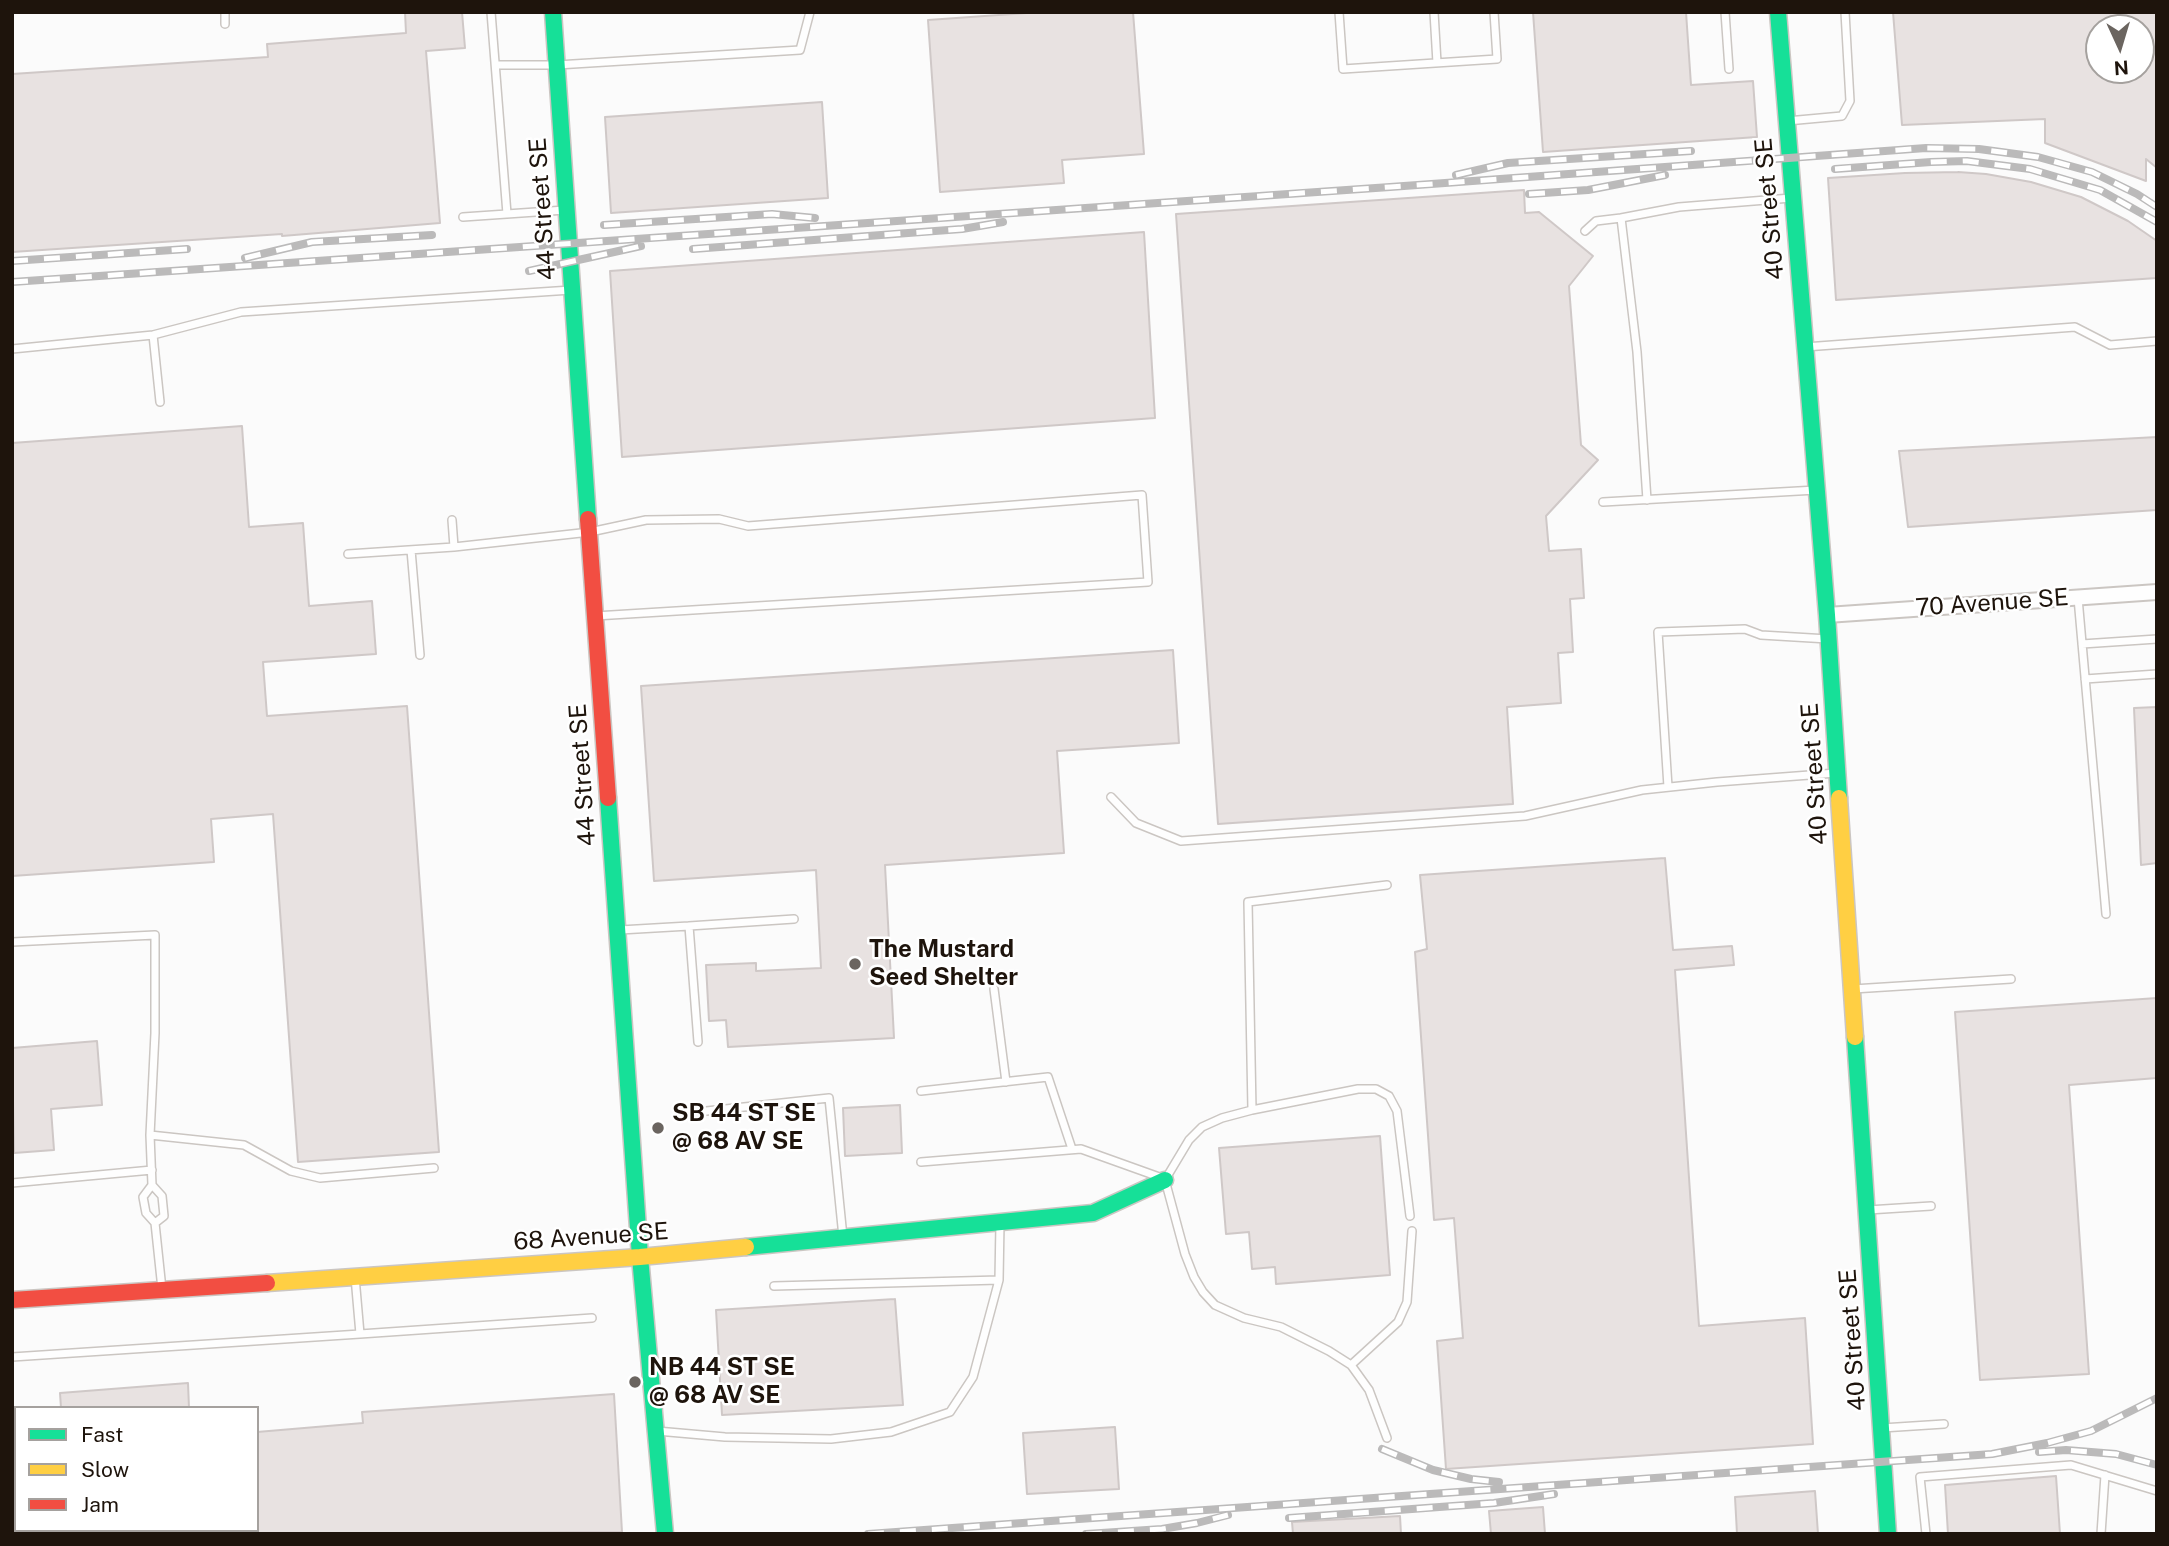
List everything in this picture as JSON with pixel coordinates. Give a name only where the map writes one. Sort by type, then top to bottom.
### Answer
[{"type":"street","name":"44 Street SE","points":[[553,12],[640,1257],[664,1534]]},
{"type":"street","name":"40 Street SE","points":[[1778,12],[1829,639],[1888,1534]]},
{"type":"street","name":"70 Avenue SE","points":[[1827,615],[2157,592]]},
{"type":"street","name":"68 Avenue SE","points":[[12,1300],[640,1257],[1000,1223],[1093,1213],[1166,1180]]},
{"type":"lane","points":[[225,12],[225,24]]},
{"type":"lane","points":[[491,12],[507,214]]},
{"type":"lane","points":[[495,65],[557,65],[800,50],[810,12]]},
{"type":"lane","points":[[1339,12],[1343,69],[1497,59],[1494,12]]},
{"type":"lane","points":[[1434,12],[1437,63]]},
{"type":"lane","points":[[1725,12],[1729,69]]},
{"type":"lane","points":[[1786,121],[1842,116],[1850,101],[1845,12]]},
{"type":"lane","points":[[1585,231],[1596,221],[1679,207],[1792,198]]},
{"type":"lane","points":[[463,217],[566,209]]},
{"type":"lane","points":[[1621,218],[1637,352],[1647,500]]},
{"type":"lane","points":[[12,349],[153,335],[241,312],[572,290]]},
{"type":"lane","points":[[1805,347],[2076,327],[2110,345],[2157,341]]},
{"type":"lane","points":[[153,335],[160,401]]},
{"type":"lane","points":[[1603,502],[1817,490]]},
{"type":"lane","points":[[348,554],[454,547],[590,531],[646,520],[719,519],[748,526],[1142,495],[1148,582],[594,616]]},
{"type":"lane","points":[[452,520],[454,547]]},
{"type":"lane","points":[[411,550],[419,655]]},
{"type":"lane","points":[[2078,597],[2106,914]]},
{"type":"lane","points":[[1668,787],[1658,632],[1745,629],[1761,635],[1829,639]]},
{"type":"lane","points":[[2082,645],[2157,639]]},
{"type":"lane","points":[[2085,679],[2157,674]]},
{"type":"lane","points":[[1111,797],[1136,823],[1181,841],[1525,816],[1643,790],[1838,773]]},
{"type":"lane","points":[[1252,1110],[1248,902],[1387,885]]},
{"type":"lane","points":[[617,930],[794,919]]},
{"type":"lane","points":[[689,926],[698,1042]]},
{"type":"lane","points":[[12,942],[155,935],[155,1033],[150,1135],[152,1185],[143,1197],[146,1213],[155,1223],[162,1290]]},
{"type":"lane","points":[[1852,989],[2011,979]]},
{"type":"lane","points":[[994,989],[1006,1082]]},
{"type":"lane","points":[[921,1091],[1048,1077],[1072,1150]]},
{"type":"lane","points":[[1387,1437],[1369,1390],[1351,1365],[1281,1327],[1244,1318],[1215,1305],[1203,1292],[1185,1254],[1166,1180],[1189,1140],[1202,1127],[1222,1118],[1358,1088],[1376,1089],[1389,1096],[1397,1111],[1410,1216]]},
{"type":"lane","points":[[697,1112],[830,1098],[843,1237]]},
{"type":"lane","points":[[150,1135],[244,1145],[291,1171],[320,1178],[434,1168]]},
{"type":"lane","points":[[920,1162],[1082,1149],[1166,1180]]},
{"type":"lane","points":[[12,1183],[152,1170]]},
{"type":"lane","points":[[152,1185],[162,1196],[164,1216],[155,1223]]},
{"type":"lane","points":[[1867,1210],[1931,1206]]},
{"type":"lane","points":[[656,1431],[725,1437],[831,1439],[891,1432],[950,1412],[973,1377],[999,1280],[1000,1223]]},
{"type":"lane","points":[[1351,1365],[1398,1322],[1407,1302],[1412,1231]]},
{"type":"lane","points":[[355,1276],[360,1334]]},
{"type":"lane","points":[[774,1286],[999,1280]]},
{"type":"lane","points":[[12,1357],[592,1318]]},
{"type":"lane","points":[[1882,1428],[1944,1424]]},
{"type":"lane","points":[[1926,1534],[1920,1477],[2071,1465],[2157,1491]]},
{"type":"lane","points":[[2101,1534],[2105,1475]]},
{"type":"building","points":[[405,12],[462,12],[465,48],[426,51],[440,223],[282,236],[12,252],[12,74],[268,57],[267,44],[406,33]]},
{"type":"building","points":[[1041,12],[1133,12],[1144,154],[1062,160],[1064,183],[940,192],[928,20]]},
{"type":"building","points":[[1533,12],[1686,12],[1691,85],[1753,81],[1757,137],[1543,152]]},
{"type":"building","points":[[1893,12],[2157,12],[2157,168],[2146,159],[2146,181],[2045,143],[2045,119],[1902,125]]},
{"type":"building","points":[[822,102],[828,198],[611,213],[605,117]]},
{"type":"building","points":[[1958,172],[2031,182],[2081,197],[2128,221],[2157,241],[2157,278],[1836,300],[1828,178]]},
{"type":"building","points":[[1524,190],[1525,213],[1539,212],[1593,256],[1569,286],[1581,445],[1598,460],[1546,516],[1549,551],[1581,549],[1584,598],[1570,599],[1573,652],[1558,653],[1561,703],[1507,707],[1513,804],[1218,824],[1176,214]]},
{"type":"building","points":[[1144,232],[1155,418],[622,457],[610,271]]},
{"type":"building","points":[[242,426],[249,527],[303,523],[309,606],[372,601],[376,654],[263,662],[267,716],[407,706],[439,1152],[298,1162],[273,814],[211,819],[214,862],[12,876],[12,443]]},
{"type":"building","points":[[2157,437],[2157,510],[1908,527],[1899,451]]},
{"type":"building","points":[[1173,650],[1179,743],[1057,751],[1064,853],[885,865],[894,1038],[728,1047],[726,1020],[709,1021],[706,965],[756,963],[756,971],[821,968],[816,870],[654,881],[641,686]]},
{"type":"building","points":[[2157,707],[2157,863],[2141,865],[2134,708]]},
{"type":"building","points":[[1665,858],[1673,950],[1732,946],[1734,965],[1675,970],[1699,1326],[1805,1318],[1813,1444],[1446,1469],[1437,1341],[1463,1338],[1454,1218],[1434,1220],[1415,952],[1427,949],[1420,875]]},
{"type":"building","points":[[2157,998],[2157,1078],[2069,1085],[2089,1374],[1980,1380],[1955,1012]]},
{"type":"building","points":[[97,1041],[102,1105],[51,1109],[54,1150],[14,1153],[12,1048]]},
{"type":"building","points":[[900,1105],[902,1153],[845,1156],[843,1108]]},
{"type":"building","points":[[1380,1136],[1390,1275],[1276,1284],[1275,1267],[1252,1269],[1249,1232],[1226,1234],[1219,1148]]},
{"type":"building","points":[[895,1299],[903,1405],[722,1415],[716,1310]]},
{"type":"building","points":[[188,1383],[189,1406],[61,1406],[60,1393]]},
{"type":"building","points":[[614,1394],[622,1532],[257,1534],[259,1432],[363,1423],[362,1412]]},
{"type":"building","points":[[1115,1427],[1119,1489],[1027,1494],[1023,1433]]},
{"type":"building","points":[[2056,1476],[2060,1534],[1948,1534],[1945,1485]]},
{"type":"building","points":[[1815,1491],[1818,1534],[1737,1534],[1735,1497]]},
{"type":"building","points":[[1543,1507],[1545,1534],[1491,1534],[1489,1511]]},
{"type":"building","points":[[1400,1516],[1401,1534],[1293,1534],[1292,1522]]},
{"type":"railway","points":[[12,282],[1926,148],[1979,149],[2038,157],[2092,172],[2157,207]]},
{"type":"railway","points":[[1456,175],[1508,163],[1691,151]]},
{"type":"railway","points":[[1835,169],[1967,161],[2030,169],[2100,190],[2157,222]]},
{"type":"railway","points":[[1529,194],[1588,190],[1665,175]]},
{"type":"railway","points":[[604,225],[772,214],[815,218]]},
{"type":"railway","points":[[693,249],[962,229],[1003,222]]},
{"type":"railway","points":[[245,258],[312,242],[432,235]]},
{"type":"railway","points":[[529,271],[641,246]]},
{"type":"railway","points":[[12,261],[187,249]]},
{"type":"railway","points":[[868,1534],[1992,1454],[2091,1431],[2157,1398]]},
{"type":"railway","points":[[1382,1449],[1433,1470],[1499,1482]]},
{"type":"railway","points":[[2039,1452],[2066,1450],[2116,1454],[2157,1465]]},
{"type":"railway","points":[[1289,1518],[1494,1503],[1554,1494]]},
{"type":"railway","points":[[1086,1534],[1162,1529],[1228,1515]]},
{"type":"traffic: fast","points":[[553,12],[588,519]]},
{"type":"traffic: fast","points":[[1778,12],[1827,615],[1839,798]]},
{"type":"traffic: fast","points":[[608,798],[640,1257],[665,1534]]},
{"type":"traffic: fast","points":[[1855,1037],[1888,1534]]},
{"type":"traffic: fast","points":[[746,1247],[1093,1213],[1165,1180]]},
{"type":"traffic: slow","points":[[1839,798],[1855,1037]]},
{"type":"traffic: slow","points":[[267,1283],[746,1247]]},
{"type":"traffic: jam","points":[[588,519],[608,798]]},
{"type":"traffic: jam","points":[[12,1300],[267,1283]]},
{"type":"place","name":"The Mustard Seed Shelter","points":[[855,964]]},
{"type":"place","name":"SB 44 ST SE @ 68 AV SE","points":[[658,1128]]},
{"type":"place","name":"NB 44 ST SE @ 68 AV SE","points":[[635,1382]]}]
